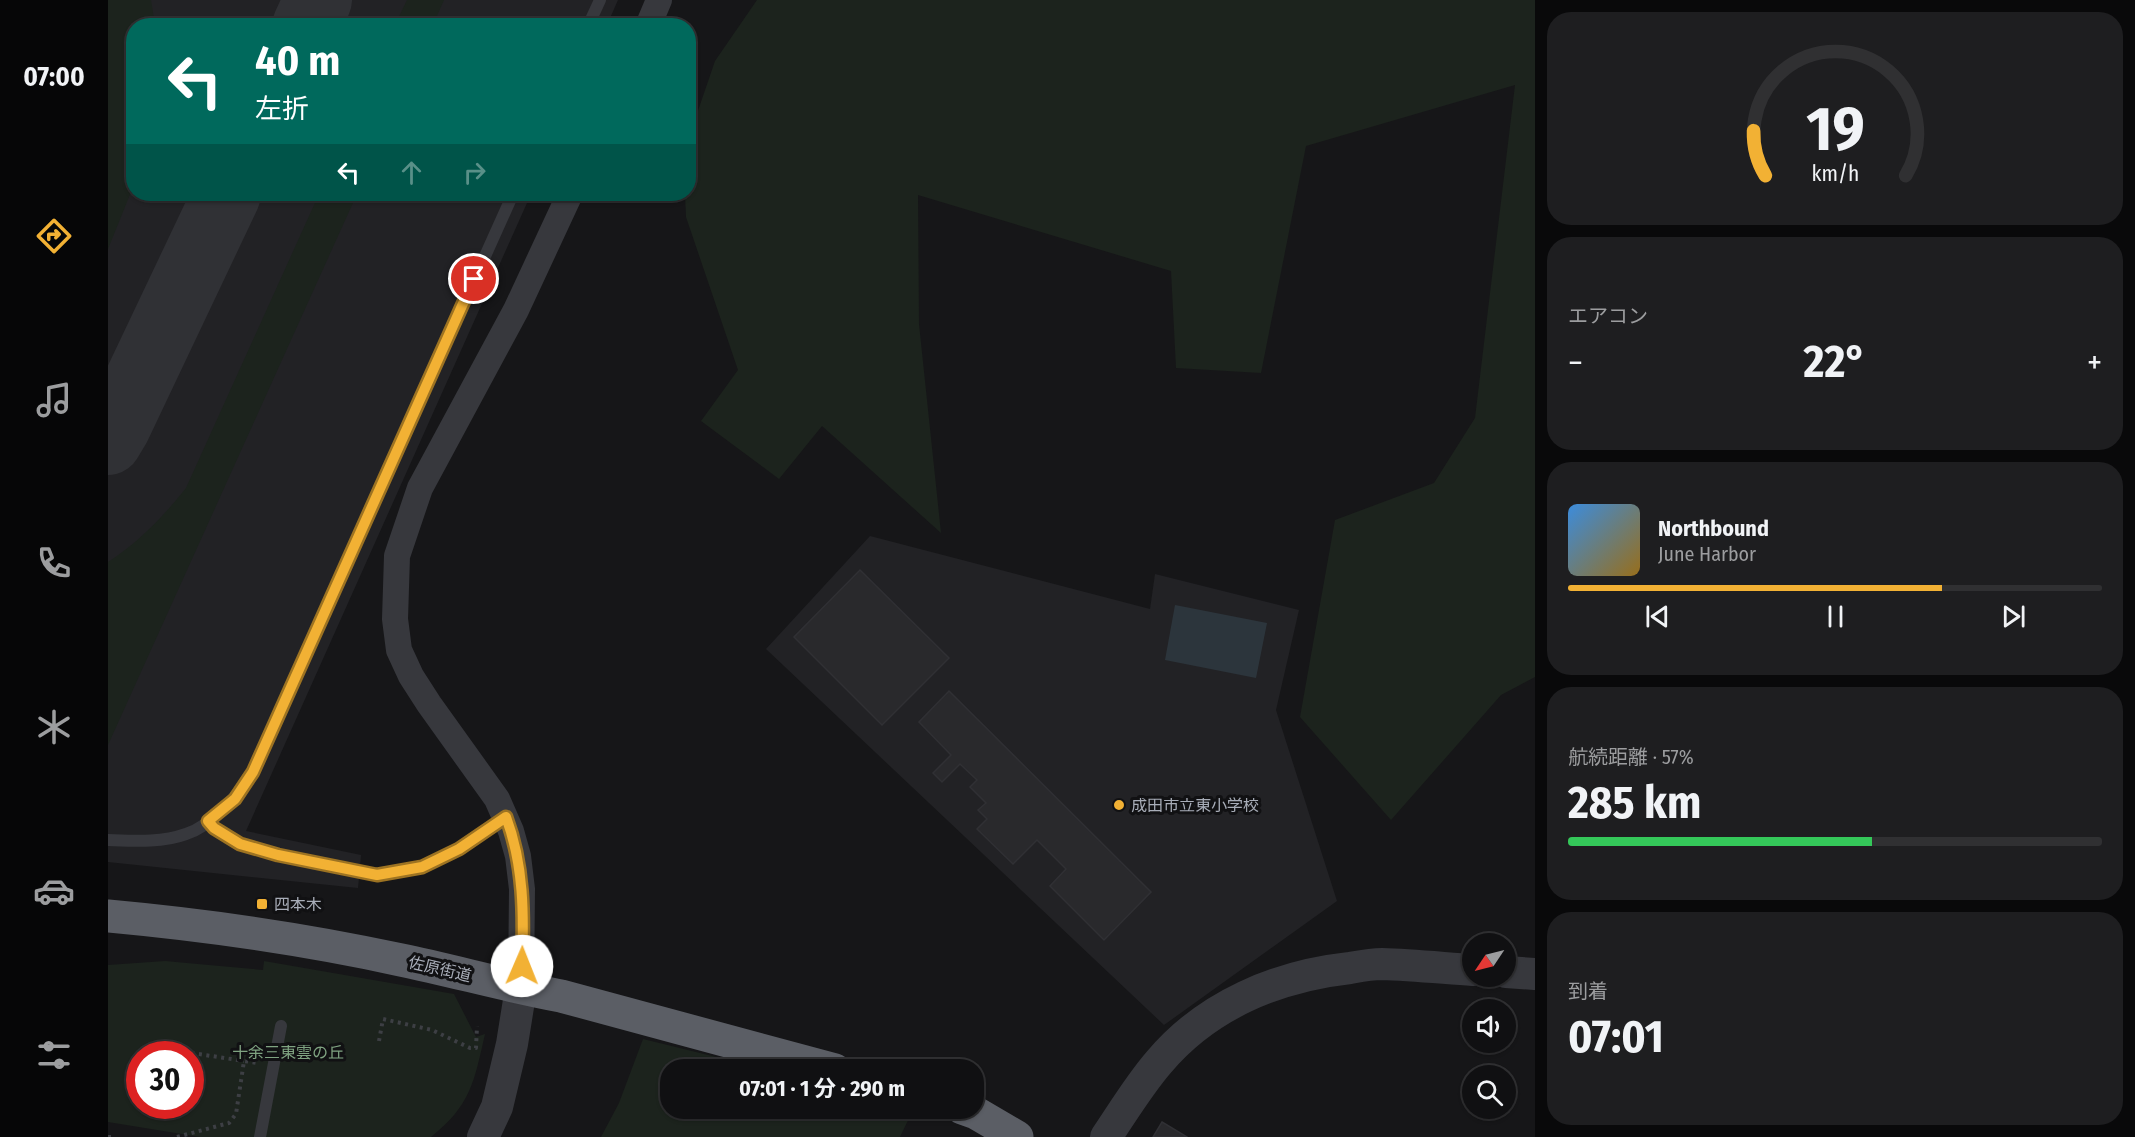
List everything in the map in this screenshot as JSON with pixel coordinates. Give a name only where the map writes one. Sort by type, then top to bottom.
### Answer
[{"type":"highway","name":"佐原街道","points":[[108,916],[297,939],[401,960],[561,996],[795,1059]]},
{"type":"highway","points":[[984,1118],[1017,1137]]},
{"type":"street","points":[[651,18],[659,0]]},
{"type":"street","points":[[483,1137],[497,1107],[512,1044],[521,988],[522,889],[518,856],[506,817],[497,799],[483,776],[448,734],[411,676],[399,650],[395,619],[397,556],[420,488],[516,310],[567,201]]},
{"type":"street","points":[[1106,1137],[1158,1063],[1184,1036],[1242,997],[1321,971],[1380,964],[1462,969]]},
{"type":"street","points":[[1516,973],[1535,974]]},
{"type":"lane","points":[[592,18],[600,0]]},
{"type":"lane","points":[[108,840],[148,842],[187,834],[208,821],[235,799],[253,772],[510,201]]},
{"type":"lane","points":[[208,821],[214,828],[240,844],[278,855],[377,875],[422,867],[459,849],[506,817]]},
{"type":"lane","points":[[260,1137],[280,1026]]},
{"type":"path","points":[[379,1041],[383,1019],[432,1030],[470,1048],[476,1048],[477,1026]]},
{"type":"path","points":[[204,1055],[273,1066]]},
{"type":"path","points":[[177,1137],[229,1123],[233,1119],[236,1114],[244,1061]]},
{"type":"shaded area","points":[[108,0],[618,0],[610,18],[126,18],[126,201],[528,201],[246,831],[361,855],[358,888],[108,862]]},
{"type":"shaded area","name":"成田市立東小学校","points":[[870,536],[1150,609],[1155,574],[1299,610],[1276,710],[1337,901],[1164,1025],[766,649]]},
{"type":"shaded area","points":[[1175,605],[1267,623],[1256,678],[1165,660]]},
{"type":"green space","points":[[108,0],[151,0],[154,18],[126,18],[127,201],[108,249]]},
{"type":"green space","points":[[407,0],[444,0],[436,18],[398,18]]},
{"type":"green space","points":[[757,0],[1535,0],[1535,677],[1501,695],[1391,820],[1300,717],[1335,520],[1434,483],[1475,418],[1515,85],[1306,146],[1261,373],[1176,368],[1171,271],[918,195],[919,324],[941,533],[822,426],[779,479],[701,421],[738,370],[686,217],[685,201],[696,201],[696,117],[715,61]]},
{"type":"green space","points":[[316,201],[354,201],[108,745],[108,562],[150,528],[186,488]]},
{"type":"green space","name":"十余三東雲の丘","points":[[165,961],[263,970],[264,961],[454,994],[476,1037],[485,1034],[469,1092],[455,1114],[431,1137],[200,1137],[108,1122],[108,965]]},
{"type":"green space","points":[[643,1039],[724,1059],[660,1059],[660,1119],[909,1119],[900,1137],[601,1137],[619,1103]]},
{"type":"building","points":[[860,570],[949,658],[882,725],[794,637]]},
{"type":"building","points":[[949,691],[1151,892],[1104,940],[1050,886],[1066,869],[1037,840],[1013,864],[977,829],[987,819],[978,810],[986,803],[970,787],[977,780],[960,764],[942,782],[933,773],[951,755],[919,722]]},
{"type":"building","points":[[1162,1122],[1187,1137],[1153,1137]]},
{"type":"taxiway","points":[[310,18],[318,0]]},
{"type":"taxiway","points":[[108,441],[224,201]]},
{"type":"place","name":"成田市立東小学校","points":[[1119,805]]},
{"type":"place","name":"四本木","points":[[262,904]]},
{"type":"route","points":[[474,279],[253,772],[235,799],[208,821],[214,828],[240,844],[278,855],[377,875],[422,867],[459,849],[483,830],[506,817],[518,856],[522,889],[522,966]]}]
